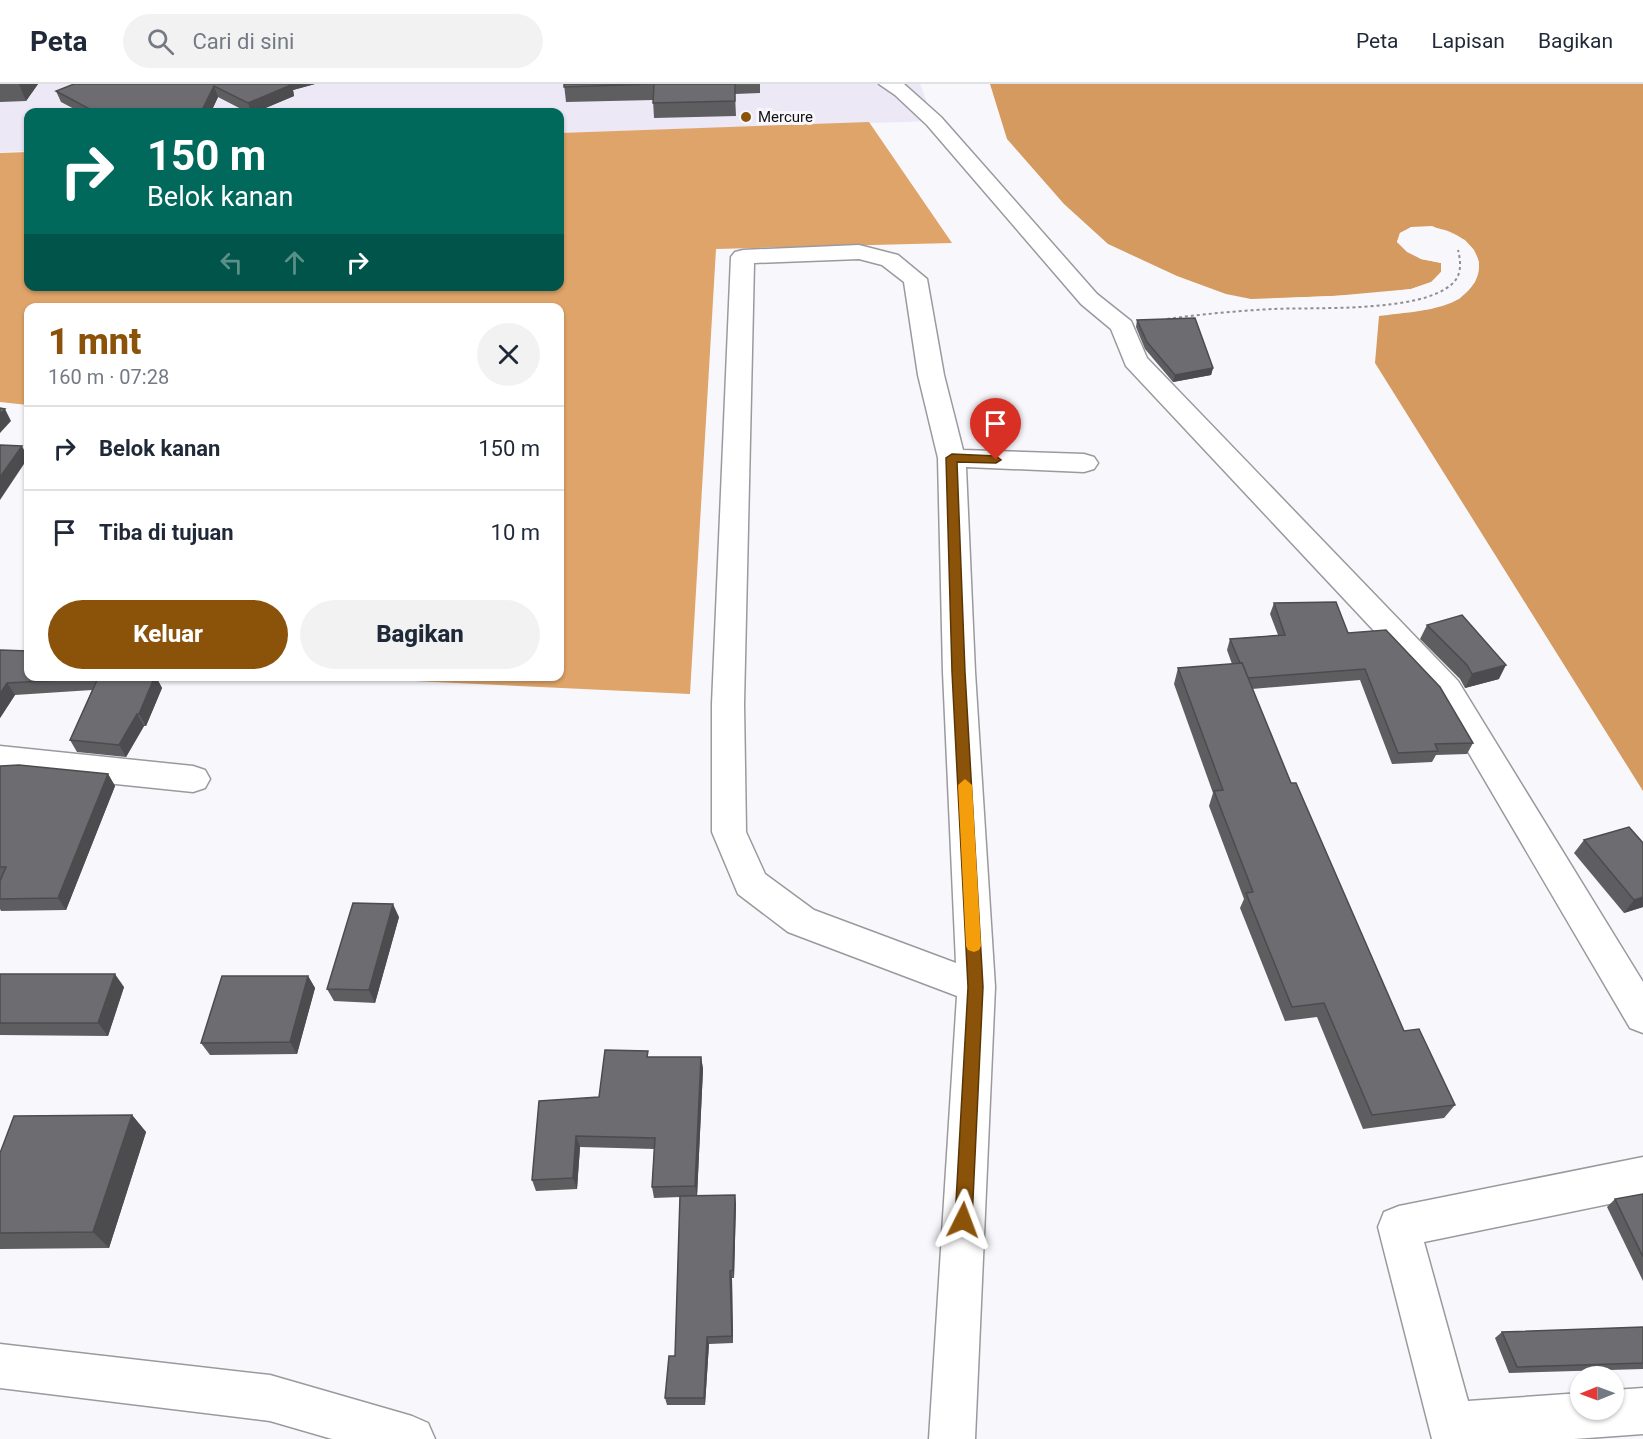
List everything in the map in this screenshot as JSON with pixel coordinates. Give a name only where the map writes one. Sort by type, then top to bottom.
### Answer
[{"type":"street","points":[[889,84],[902,91],[934,121],[1089,299],[1122,326],[1135,361],[1447,689],[1643,1016]]},
{"type":"street","points":[[952,1439],[976,987],[959,672],[952,458],[931,375],[915,279],[890,260],[858,252],[743,257],[728,704],[729,832],[750,884],[801,921],[976,987]]},
{"type":"street","points":[[952,458],[1084,463]]},
{"type":"street","points":[[0,759],[193,779]]},
{"type":"street","points":[[1643,1178],[1399,1227],[1456,1434],[1643,1411]]},
{"type":"street","points":[[0,1366],[270,1398],[412,1439]]},
{"type":"path","points":[[1122,326],[1217,312],[1361,306],[1425,297],[1445,289],[1459,278],[1462,262],[1458,250]]},
{"type":"shaded area","name":"Mercure","points":[[0,84],[920,84],[934,121],[564,133],[564,108],[24,108],[24,151],[0,152]]},
{"type":"shaded area","points":[[990,84],[1643,84],[1643,791],[1375,363],[1379,316],[1442,306],[1460,298],[1474,282],[1479,267],[1476,253],[1466,242],[1452,233],[1435,228],[1417,228],[1400,233],[1397,242],[1421,259],[1442,263],[1441,272],[1432,282],[1411,289],[1334,296],[1251,299],[1226,294],[1177,276],[1108,244],[1064,204],[1007,139]]},
{"type":"shaded area","points":[[869,122],[952,243],[716,249],[690,694],[413,681],[564,681],[564,303],[24,303],[24,405],[0,402],[0,153],[24,152],[24,291],[564,291],[564,133]]},
{"type":"pier","points":[[1432,226],[1465,240],[1474,250],[1479,262],[1475,282],[1459,299],[1431,309],[1376,315],[1430,306],[1457,296],[1472,280],[1476,262],[1472,251],[1463,242],[1432,229],[1412,230],[1402,235],[1400,241],[1409,250],[1422,256],[1444,261],[1444,274],[1432,285],[1412,292],[1375,297],[1242,300],[1375,294],[1411,289],[1431,282],[1441,272],[1441,263],[1421,259],[1407,252],[1397,242],[1400,233],[1411,227]]},
{"type":"building","points":[[74,84],[291,84],[248,103],[214,86],[203,108],[88,108],[56,91]]},
{"type":"building","points":[[564,84],[654,84],[564,87]]},
{"type":"building","points":[[654,84],[735,84],[735,101],[653,103]]},
{"type":"building","points":[[1195,318],[1213,368],[1175,375],[1147,342],[1137,320]]},
{"type":"building","points":[[0,445],[22,446],[0,477]]},
{"type":"building","points":[[1336,602],[1348,633],[1386,630],[1440,687],[1473,743],[1435,744],[1438,751],[1398,753],[1365,669],[1248,678],[1230,639],[1285,635],[1274,603]]},
{"type":"building","points":[[1462,615],[1506,665],[1472,674],[1467,665],[1427,625]]},
{"type":"building","points":[[0,650],[24,651],[24,681],[43,681],[7,683],[0,694]]},
{"type":"building","points":[[1242,663],[1291,783],[1296,783],[1404,1031],[1419,1029],[1455,1105],[1372,1115],[1324,1003],[1292,1007],[1246,893],[1253,892],[1214,791],[1223,790],[1178,668]]},
{"type":"building","points":[[97,681],[153,681],[139,714],[119,745],[70,740]]},
{"type":"building","points":[[19,765],[108,774],[58,898],[0,899],[0,881],[6,867],[0,867],[0,766]]},
{"type":"building","points":[[1629,827],[1643,843],[1643,897],[1634,900],[1584,840]]},
{"type":"building","points":[[353,903],[393,904],[369,990],[327,989]]},
{"type":"building","points":[[0,974],[115,974],[98,1023],[0,1023]]},
{"type":"building","points":[[222,976],[308,976],[290,1042],[201,1043]]},
{"type":"building","points":[[605,1050],[648,1051],[647,1057],[701,1057],[695,1186],[652,1187],[655,1138],[576,1136],[573,1178],[532,1180],[539,1101],[599,1097]]},
{"type":"building","points":[[132,1115],[93,1232],[0,1233],[0,1153],[14,1116]]},
{"type":"building","points":[[1643,1194],[1643,1257],[1615,1199]]},
{"type":"building","points":[[735,1195],[733,1270],[730,1271],[732,1336],[707,1337],[704,1398],[665,1398],[669,1356],[675,1356],[680,1196]]},
{"type":"building","points":[[1643,1327],[1643,1363],[1517,1367],[1502,1332]]},
{"type":"slow traffic","points":[[965,785],[974,946]]},
{"type":"place","name":"Mercure","points":[[746,117]]},
{"type":"route","points":[[963,1220],[976,987],[959,672],[952,458],[996,460]]}]
